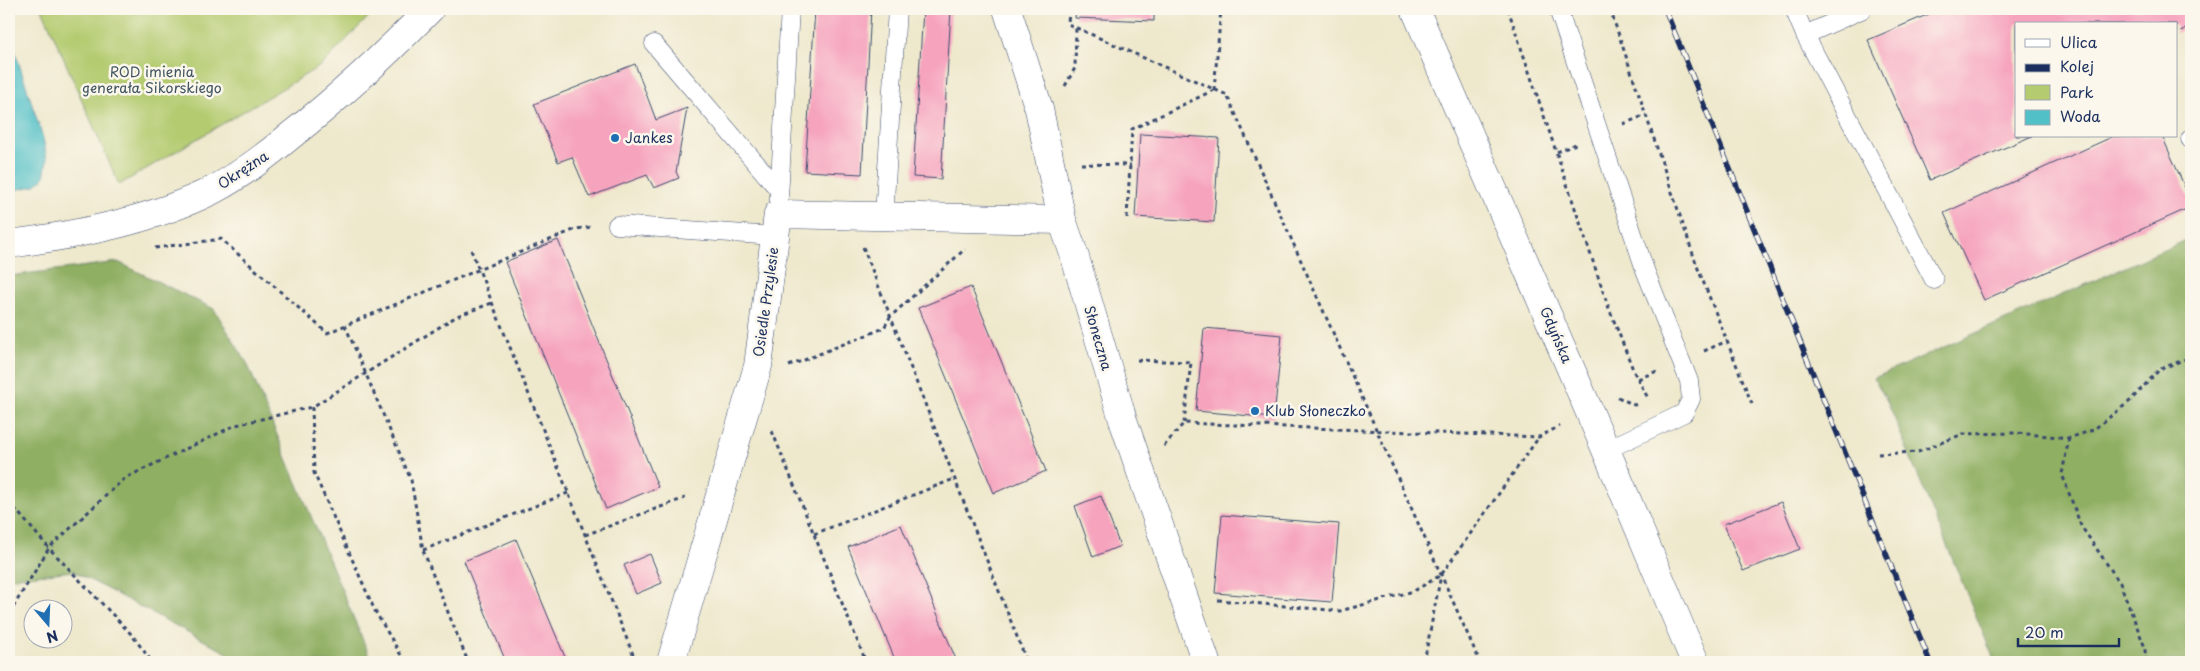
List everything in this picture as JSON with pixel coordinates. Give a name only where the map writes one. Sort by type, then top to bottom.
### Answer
[{"type":"street","name":"Okrężna","points":[[9,244],[104,227],[170,208],[213,190],[249,168],[331,104],[380,60],[430,9]]},
{"type":"street","name":"Słoneczna","points":[[1007,9],[1040,109],[1062,220],[1074,254],[1123,420],[1206,662]]},
{"type":"street","name":"Gdyńska","points":[[1415,9],[1606,450],[1695,662]]},
{"type":"street","points":[[777,213],[1062,220]]},
{"type":"street","name":"Osiedle Przylesie","points":[[671,662],[758,366],[777,213]]},
{"type":"lane","points":[[777,213],[790,9]]},
{"type":"lane","points":[[872,215],[897,9]]},
{"type":"lane","points":[[1558,9],[1645,270],[1689,381],[1691,399],[1684,413],[1606,450]]},
{"type":"lane","points":[[1794,9],[1805,35],[1934,280]]},
{"type":"lane","points":[[1805,35],[1863,9]]},
{"type":"lane","points":[[654,44],[777,213]]},
{"type":"lane","points":[[616,225],[777,213]]},
{"type":"path","points":[[1069,9],[1068,24],[1227,95],[1480,662]]},
{"type":"path","points":[[1214,90],[1221,9]]},
{"type":"path","points":[[1508,9],[1607,303],[1634,372],[1649,400]]},
{"type":"path","points":[[1610,9],[1690,248],[1752,404]]},
{"type":"path","points":[[1062,90],[1075,68],[1076,27]]},
{"type":"path","points":[[1127,218],[1132,128],[1214,90]]},
{"type":"path","points":[[1072,163],[1130,165]]},
{"type":"path","points":[[872,215],[859,236],[1027,662]]},
{"type":"path","points":[[153,248],[221,239],[327,333],[576,229],[616,225]]},
{"type":"path","points":[[786,367],[884,328],[890,317],[970,245]]},
{"type":"path","points":[[471,250],[636,662]]},
{"type":"path","points":[[9,614],[49,548],[125,478],[236,425],[312,407],[457,316],[492,303]]},
{"type":"path","points":[[345,325],[411,480],[423,550],[468,662]]},
{"type":"path","points":[[1878,454],[1918,452],[1963,434],[2016,433],[2069,438],[2093,430],[2129,402],[2160,369],[2191,357]]},
{"type":"path","points":[[1128,359],[1191,362],[1184,423],[1158,454]]},
{"type":"path","points":[[312,407],[314,473],[375,611],[405,662]]},
{"type":"path","points":[[1184,423],[1538,437]]},
{"type":"path","points":[[1424,662],[1441,575],[1538,437],[1560,426]]},
{"type":"path","points":[[772,430],[866,662]]},
{"type":"path","points":[[2069,438],[2062,474],[2081,526],[2120,583],[2144,645],[2147,662]]},
{"type":"path","points":[[814,534],[954,478]]},
{"type":"path","points":[[585,536],[724,484]]},
{"type":"path","points":[[423,550],[568,493]]},
{"type":"path","points":[[9,502],[49,548],[132,635],[152,662]]},
{"type":"path","points":[[1212,600],[1340,611],[1414,591],[1441,575]]},
{"type":"green space","name":"ROD imienia generała Sikorskiego","points":[[42,9],[376,9],[322,65],[119,185]]},
{"type":"green space","points":[[2191,238],[2191,662],[1995,662],[1888,403],[1874,378]]},
{"type":"green space","points":[[118,262],[214,309],[247,363],[372,662],[236,662],[229,654],[73,571],[9,578],[9,276]]},
{"type":"water","points":[[9,33],[43,138],[47,160],[44,178],[34,186],[9,191]]},
{"type":"building","points":[[815,9],[871,9],[862,174],[805,171]]},
{"type":"building","points":[[923,9],[951,9],[941,179],[913,177]]},
{"type":"building","points":[[1076,9],[1154,9],[1154,21],[1075,18]]},
{"type":"building","points":[[1941,9],[2191,9],[2191,27],[2178,32],[2178,22],[2015,22],[2015,138],[2027,138],[1930,180],[1868,40]]},
{"type":"building","name":"Jankes","points":[[635,64],[656,120],[687,108],[676,172],[679,178],[654,188],[647,175],[589,197],[572,157],[558,162],[534,104]]},
{"type":"building","points":[[1140,134],[1219,138],[1214,222],[1135,217]]},
{"type":"building","points":[[2110,138],[2163,138],[2191,201],[2191,207],[1984,300],[1944,213]]},
{"type":"building","points":[[558,240],[658,487],[606,509],[505,262]]},
{"type":"building","points":[[971,287],[1046,471],[994,493],[918,308]]},
{"type":"building","points":[[1204,328],[1282,335],[1274,418],[1196,411]]},
{"type":"building","points":[[1101,496],[1120,546],[1093,557],[1075,506]]},
{"type":"building","points":[[1781,502],[1800,549],[1743,571],[1724,524]]},
{"type":"building","points":[[1222,515],[1339,524],[1332,602],[1215,593]]},
{"type":"building","points":[[901,525],[957,662],[896,662],[848,547]]},
{"type":"building","points":[[516,539],[567,662],[506,662],[464,561]]},
{"type":"building","points":[[650,554],[662,583],[636,594],[624,565]]},
{"type":"railway","points":[[1665,9],[1930,662]]},
{"type":"place","name":"Jankes","points":[[615,138]]},
{"type":"place","name":"Klub Słoneczko","points":[[1255,411]]}]
